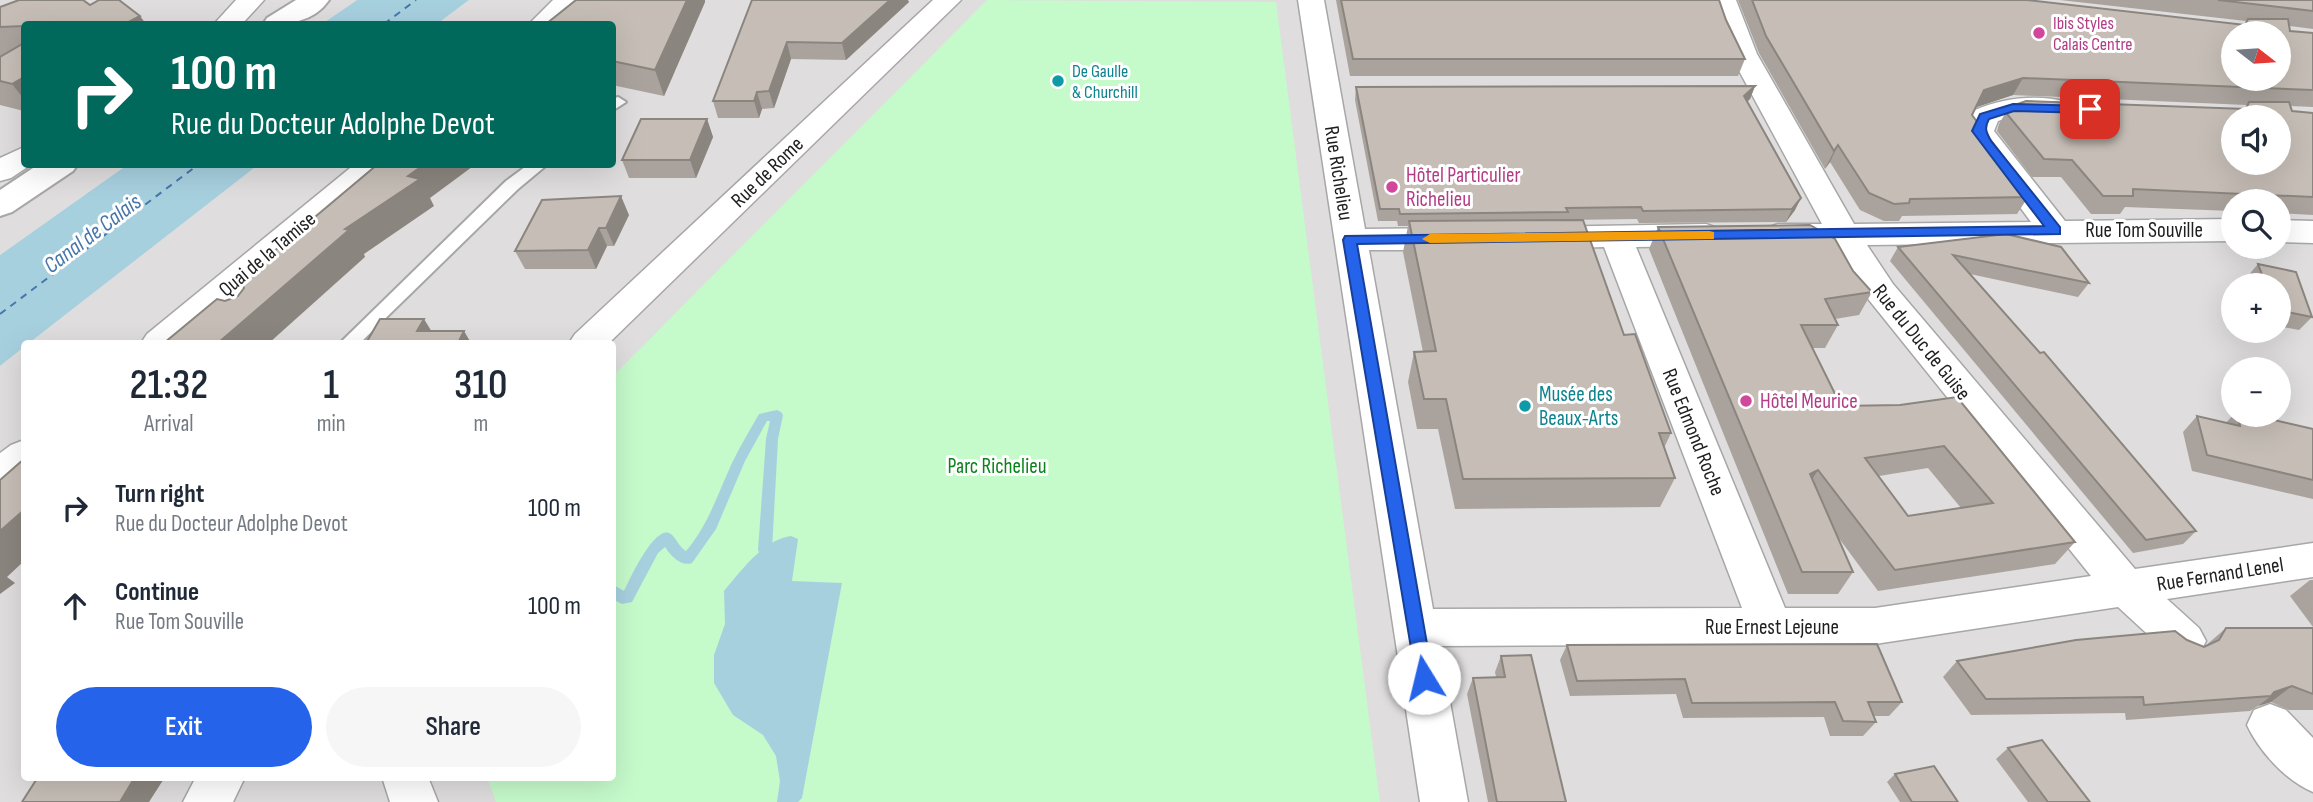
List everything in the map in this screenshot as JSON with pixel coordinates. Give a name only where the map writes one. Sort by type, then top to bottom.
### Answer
[{"type":"street","points":[[230,21],[251,0]]},
{"type":"street","points":[[282,21],[315,0]]},
{"type":"street","points":[[545,21],[568,0]]},
{"type":"street","points":[[554,21],[594,0]]},
{"type":"street","name":"Rue de Rome","points":[[590,340],[948,0]]},
{"type":"street","name":"Rue Richelieu","points":[[1311,0],[1342,88],[1350,240],[1444,802]]},
{"type":"street","name":"Rue du Duc de Guise","points":[[1723,0],[1748,87],[1894,311],[2126,589],[2184,641]]},
{"type":"street","points":[[2055,231],[1985,142],[1979,131],[1980,124],[1985,116],[2013,107],[2090,109]]},
{"type":"street","points":[[0,171],[21,158]]},
{"type":"street","points":[[0,205],[56,168]]},
{"type":"street","name":"Quai de la Tamise","points":[[164,340],[237,299],[371,168]]},
{"type":"street","name":"Rue Tom Souville","points":[[1350,240],[2221,230]]},
{"type":"street","points":[[2291,231],[2313,232]]},
{"type":"street","name":"Rue Edmond Roche","points":[[1616,237],[1771,627]]},
{"type":"street","points":[[0,475],[21,458]]},
{"type":"street","name":"Rue Fernand Lenel","points":[[2126,589],[2313,560]]},
{"type":"street","name":"Rue Ernest Lejeune","points":[[1416,628],[1875,626],[2126,589]]},
{"type":"street","points":[[2270,724],[2313,770]]},
{"type":"street","points":[[207,802],[220,781]]},
{"type":"street","points":[[406,781],[414,802]]},
{"type":"lane","points":[[352,340],[512,185],[535,168]]},
{"type":"shaded area","points":[[0,0],[357,0],[326,21],[21,21],[21,168],[123,168],[0,255]]},
{"type":"shaded area","points":[[469,0],[2313,0],[2313,802],[0,802],[0,366],[21,349],[21,781],[616,781],[616,340],[33,340],[254,168],[616,168],[616,21],[441,21]]},
{"type":"green space","name":"Parc Richelieu","points":[[987,0],[1276,2],[1380,802],[496,802],[488,781],[616,781],[616,373]]},
{"type":"water","points":[[357,0],[469,0],[441,21],[326,21]]},
{"type":"water","name":"Canal de Calais","points":[[123,168],[254,168],[33,340],[21,340],[21,349],[0,366],[0,255]]},
{"type":"water","points":[[791,536],[798,539],[792,581],[842,583],[802,798],[798,802],[777,802],[780,781],[776,756],[763,735],[733,715],[714,683],[714,655],[725,624],[724,591],[762,550],[771,543]]},
{"type":"building","points":[[19,0],[83,0],[90,5],[99,0],[119,0],[140,16],[131,21],[21,21],[21,26],[0,27],[0,7]]},
{"type":"building","points":[[576,0],[687,0],[655,70],[616,62],[616,21],[550,21]]},
{"type":"building","points":[[752,0],[890,0],[842,43],[787,42],[769,91],[757,92],[754,101],[713,101]]},
{"type":"building","points":[[1341,0],[1719,0],[1745,59],[1353,59]]},
{"type":"building","points":[[1752,0],[2027,0],[2221,22],[2221,86],[2023,78],[1984,90],[1972,115],[2005,159],[1999,159],[2028,197],[1910,199],[1909,203],[1894,204],[1869,193],[1838,145],[1834,151],[1766,36]]},
{"type":"building","points":[[2218,0],[2313,0],[2313,11]]},
{"type":"building","points":[[2248,19],[2288,21],[2247,21]]},
{"type":"building","points":[[2291,31],[2313,33],[2313,90],[2291,89]]},
{"type":"building","points":[[21,45],[21,79],[12,84],[0,81],[0,57]]},
{"type":"building","points":[[1755,86],[1744,96],[1801,198],[1792,209],[1643,211],[1641,207],[1566,208],[1568,212],[1400,214],[1399,209],[1380,209],[1356,87]]},
{"type":"building","points":[[2026,101],[2221,108],[2221,175],[2291,175],[2291,108],[2292,111],[2313,113],[2313,197],[2291,196],[2291,189],[2221,189],[2221,193],[2133,189],[2133,196],[2103,196],[2072,160],[2044,159],[2007,114],[2009,107]]},
{"type":"building","points":[[2249,102],[2289,102],[2290,105],[2248,105]]},
{"type":"building","points":[[641,119],[707,119],[690,160],[622,160]]},
{"type":"building","points":[[373,168],[419,168],[408,176],[420,179],[345,229],[349,230],[221,340],[168,340],[217,299],[225,301],[238,296],[244,288],[241,279]]},
{"type":"building","points":[[621,196],[606,228],[599,228],[588,250],[515,251],[542,200]]},
{"type":"building","name":"Musée des Beaux-Arts","points":[[1583,220],[1624,335],[1635,334],[1671,433],[1659,433],[1675,478],[1463,479],[1446,399],[1424,399],[1414,352],[1436,351],[1409,221]]},
{"type":"building","points":[[1810,225],[1835,239],[1853,271],[1872,292],[1825,299],[1838,325],[1801,325],[1841,406],[1900,405],[1957,397],[2075,542],[1895,570],[1818,470],[1810,474],[1853,572],[1802,572],[1658,227]],"holes":[[[1944,446],[1993,503],[1908,516],[1865,458]]]},
{"type":"building","points":[[2006,234],[2061,247],[2089,283],[1953,255],[2040,353],[2044,352],[2196,531],[2146,540],[1898,247]]},
{"type":"building","points":[[2258,264],[2296,272],[2312,317],[2291,313],[2291,273],[2261,273]]},
{"type":"building","points":[[380,319],[424,319],[417,331],[464,331],[460,340],[368,340]]},
{"type":"building","points":[[2197,416],[2221,422],[2221,427],[2291,427],[2291,424],[2313,429],[2313,480],[2207,455]]},
{"type":"building","points":[[21,462],[21,513],[0,531],[0,480]]},
{"type":"building","points":[[2226,628],[2313,628],[2313,694],[2292,686],[2274,692],[2271,696],[2144,705],[2143,697],[1986,699],[1957,661],[2076,640],[2175,631],[2204,647],[2219,640]]},
{"type":"building","points":[[1877,644],[1902,702],[1868,702],[1876,722],[1843,721],[1835,702],[1692,703],[1685,679],[1577,681],[1567,645]]},
{"type":"building","points":[[1531,655],[1566,802],[1497,802],[1473,678],[1505,677],[1501,656]]},
{"type":"building","points":[[2042,740],[2090,802],[2048,802],[2008,748]]},
{"type":"building","points":[[1934,766],[1958,802],[1912,802],[1895,774]]},
{"type":"building","points":[[35,781],[133,781],[120,802],[22,802]]},
{"type":"waterway","points":[[616,593],[627,598],[653,549],[666,538],[675,551],[687,559],[711,525],[739,461],[763,417],[777,415],[772,439],[765,550]]},
{"type":"ferry route","points":[[388,21],[416,0]]},
{"type":"ferry route","points":[[0,314],[194,168]]},
{"type":"slow traffic","points":[[1430,239],[1709,235]]},
{"type":"place","name":"Ibis Styles Calais Centre","points":[[2039,33]]},
{"type":"place","name":"De Gaulle & Churchill","points":[[1058,81]]},
{"type":"place","name":"Hôtel Particulier Richelieu","points":[[1392,187]]},
{"type":"place","name":"Hôtel Meurice","points":[[1746,401]]},
{"type":"place","name":"Musée des Beaux-Arts","points":[[1525,406]]},
{"type":"route","points":[[1424,678],[1350,240],[2055,231],[1985,142],[1979,131],[1980,124],[1985,116],[2013,107],[2090,109]]}]
